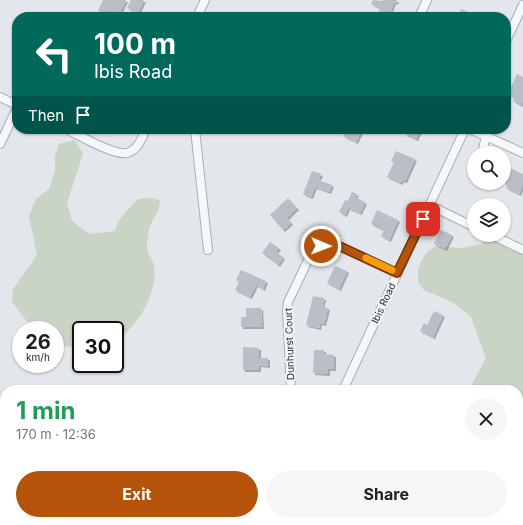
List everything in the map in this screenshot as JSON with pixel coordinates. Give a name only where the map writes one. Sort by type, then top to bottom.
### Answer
[{"type":"street","points":[[199,12],[205,0]]},
{"type":"street","points":[[421,12],[427,0]]},
{"type":"street","points":[[511,30],[523,5]]},
{"type":"street","points":[[0,97],[12,103]]},
{"type":"street","points":[[0,144],[12,117]]},
{"type":"street","points":[[76,134],[109,150],[121,154],[128,153],[136,147],[144,134]]},
{"type":"street","points":[[196,134],[208,250]]},
{"type":"street","name":"Ibis Road","points":[[345,385],[463,134]]},
{"type":"street","points":[[481,134],[502,148],[523,153]]},
{"type":"street","points":[[484,146],[486,136]]},
{"type":"street","points":[[429,205],[467,224]]},
{"type":"street","points":[[506,242],[523,250]]},
{"type":"street","name":"Dunhurst Court","points":[[291,385],[287,311],[288,302],[311,254],[321,246],[331,244],[337,245],[397,273]]},
{"type":"green space","points":[[75,140],[83,154],[67,203],[72,221],[89,234],[115,231],[121,218],[138,199],[151,198],[160,200],[160,205],[150,225],[148,234],[148,253],[154,266],[153,288],[138,319],[124,335],[124,321],[72,321],[72,347],[64,346],[64,321],[27,321],[12,302],[13,289],[37,255],[29,216],[36,199],[49,189],[55,172],[55,156],[59,144]]},
{"type":"green space","points":[[484,242],[511,242],[523,246],[523,385],[472,385],[486,358],[471,317],[454,303],[424,290],[418,283],[418,270],[421,261],[427,252],[435,246],[462,248],[482,244]]},
{"type":"building","points":[[103,0],[126,0],[120,12],[111,12],[106,10],[105,12],[98,11]]},
{"type":"building","points":[[131,0],[144,0],[138,12],[127,8]]},
{"type":"building","points":[[373,0],[397,0],[396,3],[394,2],[390,12],[379,12],[380,8],[371,4]]},
{"type":"building","points":[[461,9],[468,12],[460,12]]},
{"type":"building","points":[[517,74],[523,77],[523,100],[521,105],[513,101],[514,97],[511,96],[511,87]]},
{"type":"building","points":[[344,134],[360,134],[356,142],[343,136]]},
{"type":"building","points":[[405,134],[418,134],[416,139]]},
{"type":"building","points":[[396,151],[415,159],[405,181],[402,180],[401,183],[387,177],[394,162],[391,161]]},
{"type":"building","points":[[511,168],[523,174],[523,184],[519,194],[510,190]]},
{"type":"building","points":[[312,171],[321,174],[318,180],[332,185],[329,192],[315,187],[311,197],[303,194]]},
{"type":"building","points":[[352,192],[357,194],[355,197],[365,202],[360,213],[348,208],[345,215],[339,212],[345,200],[348,201]]},
{"type":"building","points":[[288,198],[297,208],[287,218],[291,223],[283,230],[270,215]]},
{"type":"building","points":[[377,210],[398,220],[389,240],[381,236],[384,230],[371,224]]},
{"type":"building","points":[[441,230],[452,235],[445,249],[434,244]]},
{"type":"building","points":[[270,242],[279,248],[276,252],[283,257],[278,265],[262,253]]},
{"type":"building","points":[[335,266],[347,271],[339,289],[327,283]]},
{"type":"building","points":[[241,270],[266,281],[263,289],[256,285],[250,297],[235,290],[239,282],[236,280]]},
{"type":"building","points":[[313,296],[324,298],[322,307],[328,308],[324,324],[320,323],[319,328],[306,325]]},
{"type":"building","points":[[246,308],[261,308],[262,327],[241,327],[241,317],[246,317]]},
{"type":"building","points":[[434,311],[443,315],[433,337],[420,331],[424,323],[427,325]]},
{"type":"building","points":[[243,347],[259,348],[259,358],[268,358],[268,366],[259,365],[259,370],[243,370]]},
{"type":"building","points":[[314,350],[324,350],[324,354],[334,355],[334,369],[328,369],[328,374],[313,373]]},
{"type":"slow traffic","points":[[366,258],[392,270]]},
{"type":"route","points":[[321,246],[331,244],[337,245],[397,273],[423,219]]}]
